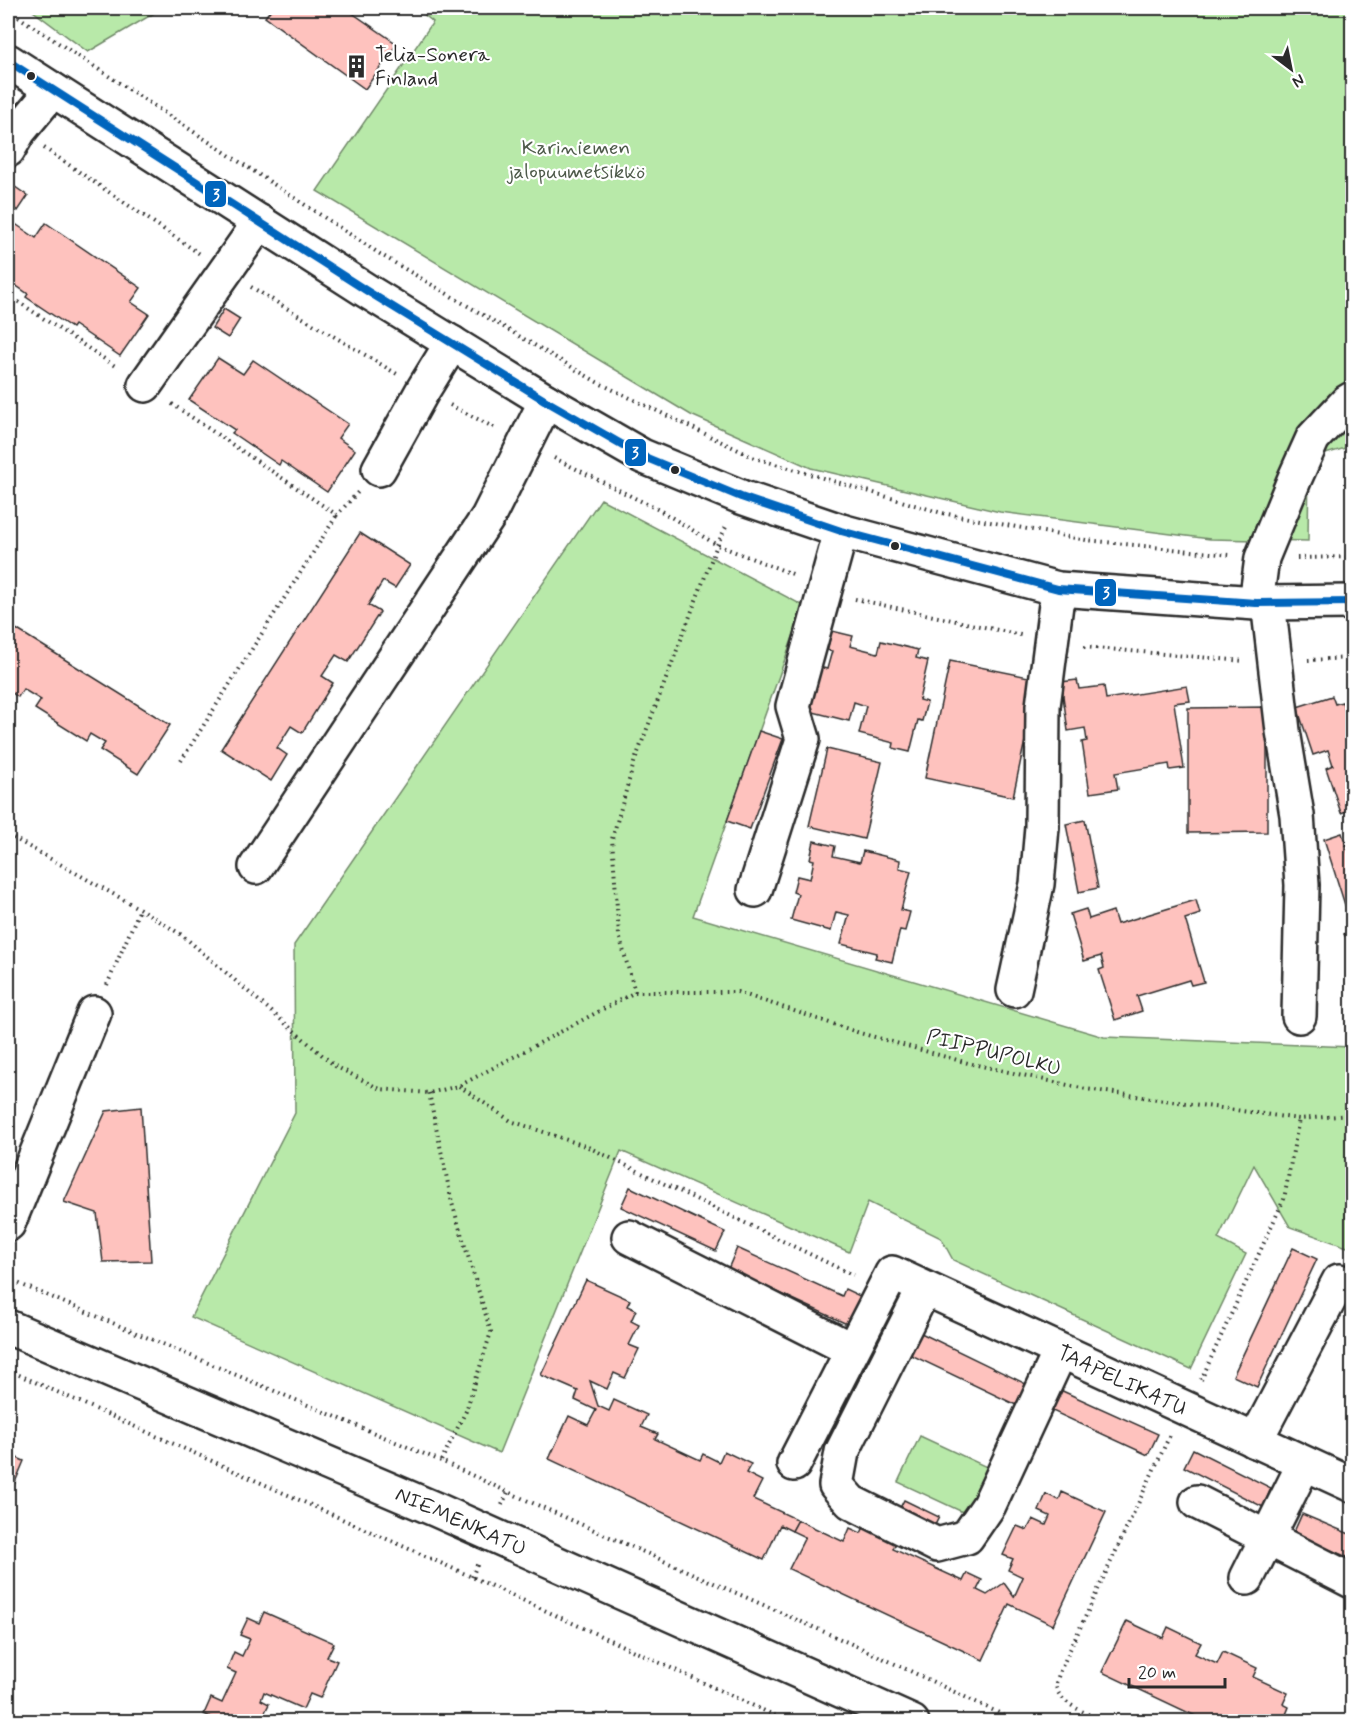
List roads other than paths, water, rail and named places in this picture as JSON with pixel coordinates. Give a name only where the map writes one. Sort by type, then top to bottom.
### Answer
[{"type":"street","points":[[8,61],[546,401],[642,456],[741,497],[841,531],[1059,589],[1262,602],[1353,602]]},
{"type":"street","points":[[13,140],[53,90]]},
{"type":"street","points":[[145,385],[260,222]]},
{"type":"street","points":[[379,469],[452,343]]},
{"type":"street","points":[[1299,1016],[1302,885],[1297,815],[1262,602],[1262,558],[1313,438],[1347,402],[1353,399]]},
{"type":"street","points":[[256,867],[488,517],[546,401]]},
{"type":"street","points":[[755,890],[803,739],[792,706],[841,531]]},
{"type":"street","points":[[1014,990],[1037,884],[1042,827],[1043,706],[1059,589]]},
{"type":"street","points":[[8,1224],[94,1013]]},
{"type":"street","points":[[629,1237],[852,1350],[794,1464]]},
{"type":"street","name":"TAAPELIKATU","points":[[852,1350],[892,1273],[1255,1442],[1353,1485]]},
{"type":"street","points":[[1255,1442],[1339,1281]]},
{"type":"street","points":[[924,1288],[842,1452],[836,1485],[851,1503],[937,1545],[967,1537],[989,1505],[1060,1352]]},
{"type":"street","name":"NIEMENKATU","points":[[8,1327],[437,1510],[912,1722]]},
{"type":"street","points":[[1247,1578],[1304,1464]]},
{"type":"street","points":[[1197,1502],[1352,1581]]},
{"type":"place","name":"Telia-Sonera Finland","points":[[357,66]]},
{"type":"park label","name":"Kariniemen jalopuumetsikkö","points":[[576,159]]}]
